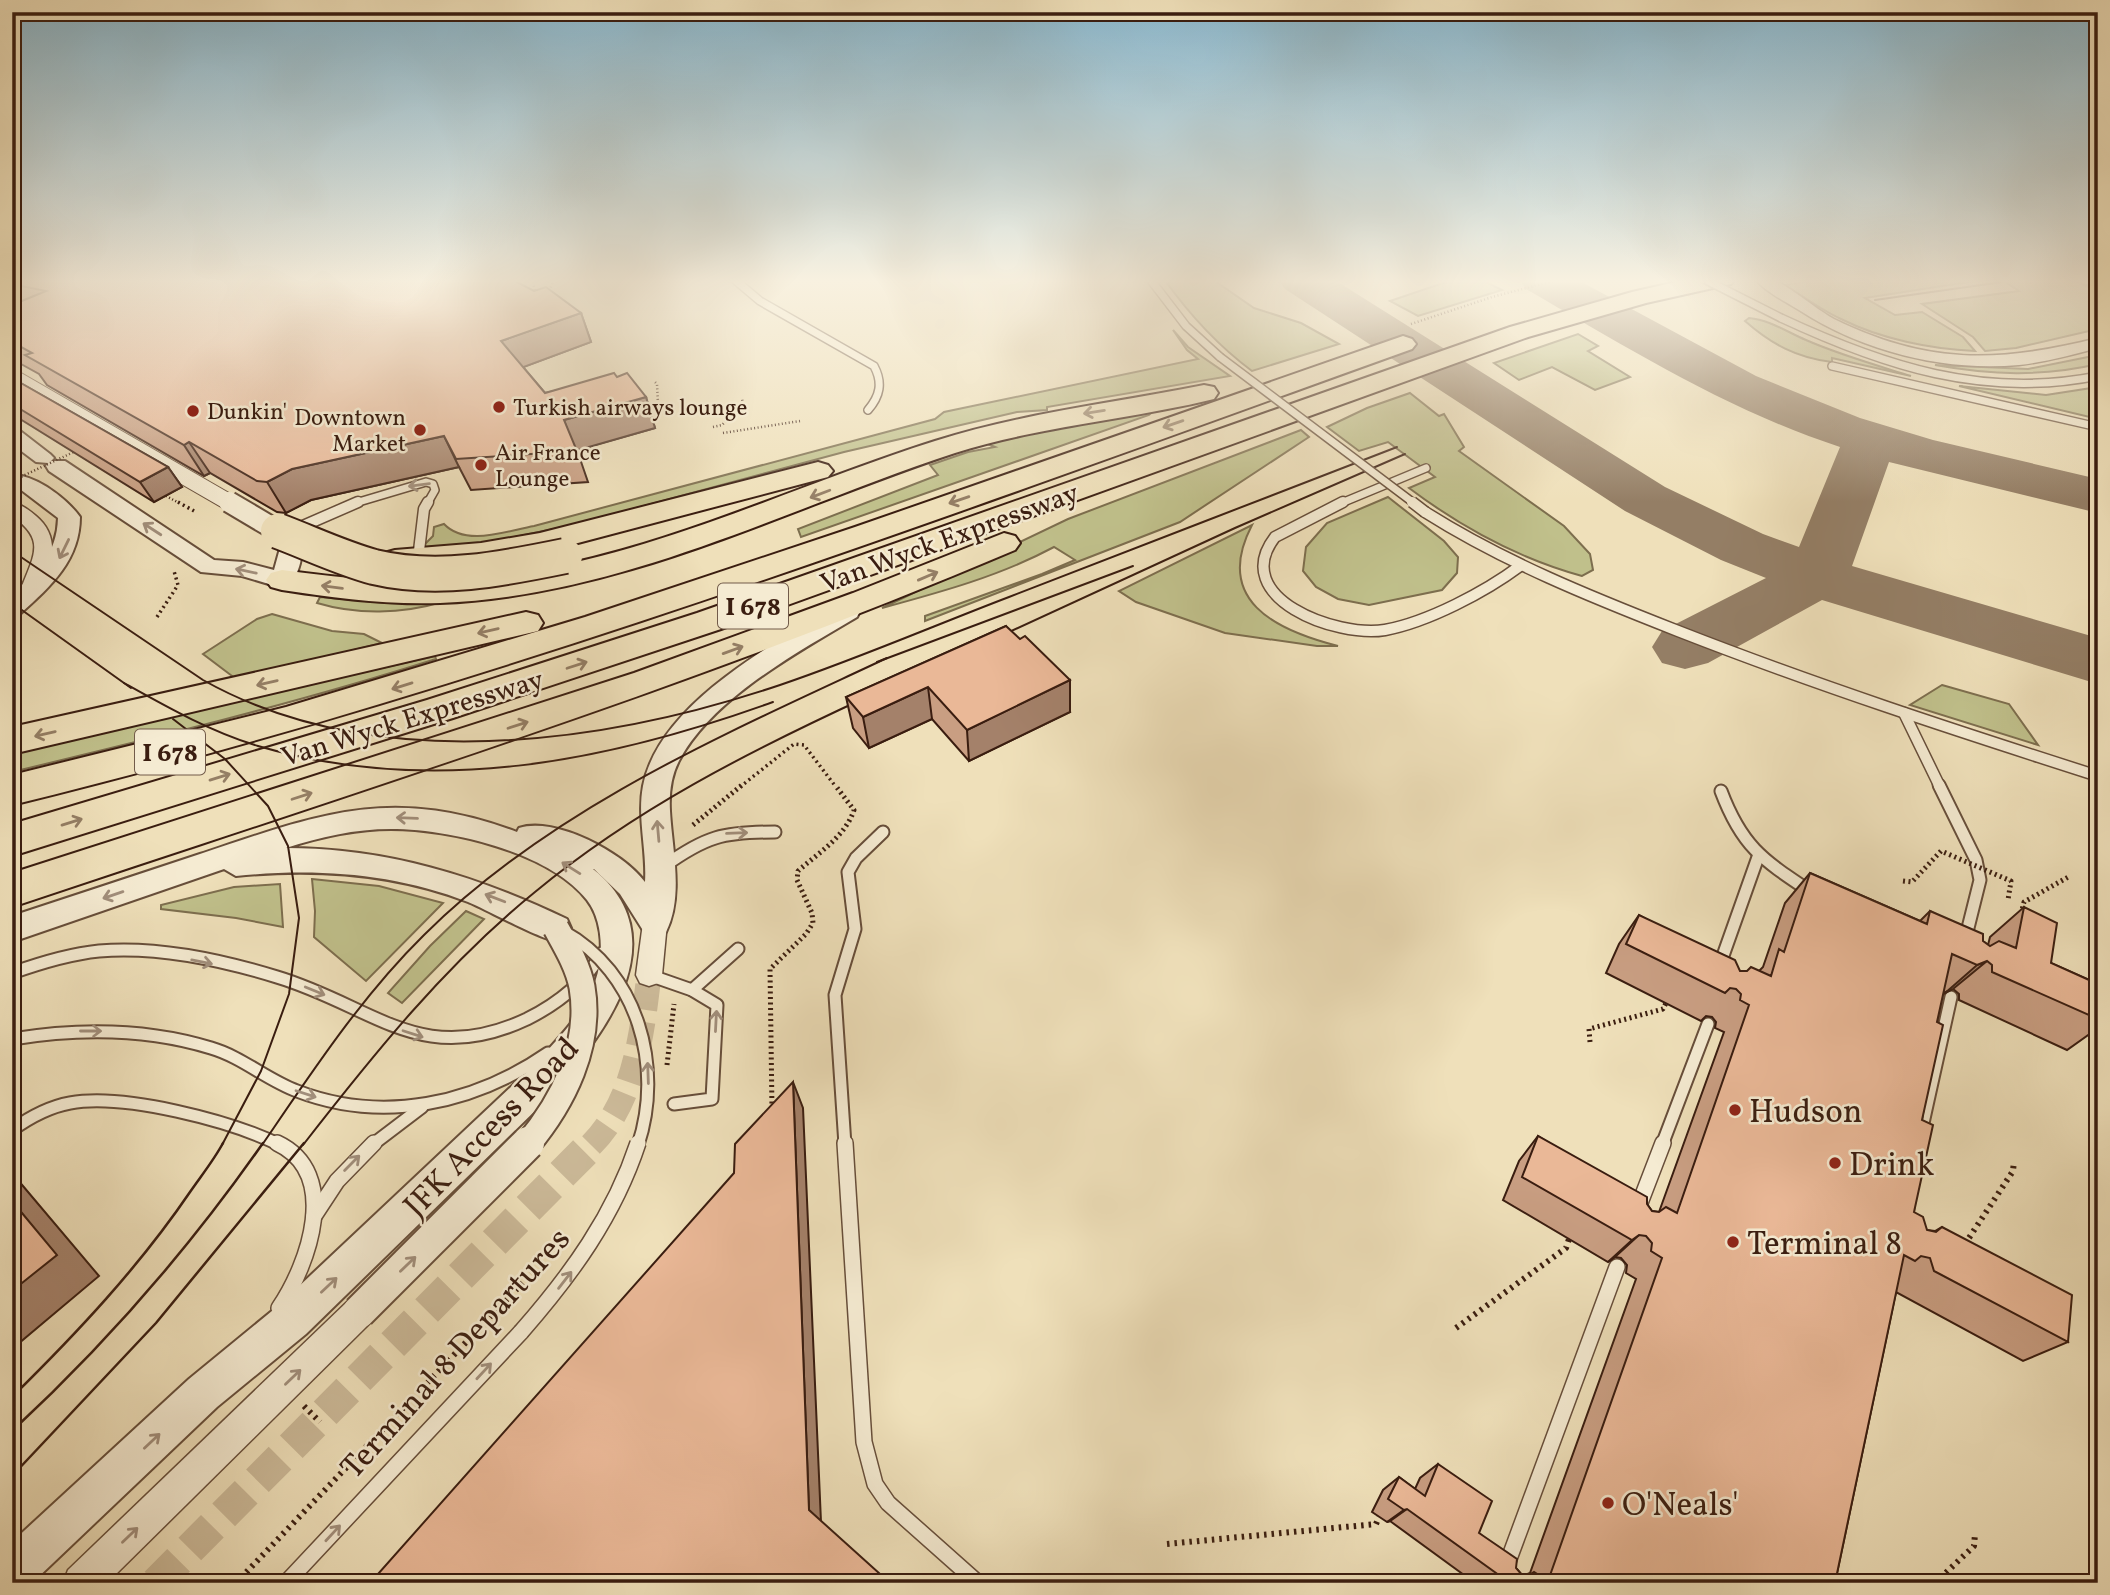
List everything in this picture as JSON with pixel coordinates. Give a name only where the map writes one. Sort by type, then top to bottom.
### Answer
[{"type":"highway","name":"Van Wyck Expressway","points":[[12,840],[636,646],[928,545],[1360,374],[1396,353]]},
{"type":"highway","name":"Van Wyck Expressway","points":[[12,790],[227,737],[327,709],[557,637],[1360,374],[1435,353]]},
{"type":"highway","points":[[12,890],[550,714],[865,601],[1053,521],[1353,404],[1360,374],[1179,398],[1058,419],[976,438],[907,447],[540,543],[418,559],[328,559],[278,537]]},
{"type":"highway","points":[[282,580],[356,590],[410,592],[470,590],[548,578],[631,558],[710,534],[976,438]]},
{"type":"highway","points":[[278,537],[400,572],[463,572],[565,556],[652,531],[782,481]]},
{"type":"highway","points":[[12,741],[770,566]]},
{"type":"highway","points":[[12,803],[327,709]]},
{"type":"street","points":[[1925,353],[1957,360],[2016,361],[2052,353]]},
{"type":"street","points":[[12,379],[278,537],[288,565],[282,580],[243,569],[209,566],[12,435]]},
{"type":"street","points":[[17,482],[56,504],[69,517],[71,532],[67,549],[54,567],[22,597]]},
{"type":"street","points":[[12,507],[38,524],[44,534],[43,558],[22,597]]},
{"type":"street","points":[[649,975],[660,868],[656,817],[657,784],[662,768],[679,741],[702,715],[744,677],[777,653],[865,601]]},
{"type":"street","name":"JFK Access Road","points":[[12,929],[278,839],[352,821],[401,818],[475,827],[546,854],[577,870],[600,892],[613,920],[617,951],[608,986],[591,1019],[554,1068],[292,1320],[203,1394],[12,1572]]},
{"type":"street","points":[[475,827],[566,842],[595,854],[628,881],[655,923]]},
{"type":"street","points":[[81,1583],[494,1181],[536,1136],[552,1113],[570,1076],[577,1057],[583,1019],[582,989],[578,973],[556,928],[507,903],[453,883],[368,863],[279,861],[178,873]]},
{"type":"lane","points":[[852,353],[874,366],[880,380],[880,392],[868,410]]},
{"type":"lane","points":[[1216,353],[1425,512],[1471,541],[1520,566],[1699,639],[1904,713],[2098,776]]},
{"type":"lane","points":[[1865,353],[1967,379],[2006,385],[2042,385],[2098,376]]},
{"type":"lane","points":[[1832,366],[2098,428]]},
{"type":"lane","points":[[1426,468],[1337,505],[1275,537],[1268,546],[1262,565],[1276,594],[1311,620],[1340,630],[1375,632],[1394,629],[1426,618],[1496,584],[1520,566]]},
{"type":"lane","points":[[278,537],[346,506],[426,482],[433,484],[435,490],[424,509],[418,559]]},
{"type":"lane","points":[[1904,713],[1979,871],[1980,880],[1961,955]]},
{"type":"lane","points":[[1721,791],[1733,825],[1758,857],[1819,897]]},
{"type":"lane","points":[[660,868],[710,836],[733,832],[775,832]]},
{"type":"lane","points":[[883,832],[856,858],[848,872],[855,929],[835,995],[864,1442],[875,1484],[888,1503],[978,1583]]},
{"type":"lane","points":[[1718,984],[1721,955],[1758,857]]},
{"type":"lane","points":[[12,973],[77,954],[135,951],[279,978],[327,996],[413,1035],[456,1040],[479,1037],[526,1021],[568,993],[597,963],[613,920]]},
{"type":"lane","name":"Terminal 8 Departures","points":[[286,1583],[542,1309],[600,1231],[627,1175],[638,1146],[648,1096],[649,1073],[643,1035],[631,1003],[607,965],[579,939],[556,928]]},
{"type":"lane","points":[[692,990],[738,949]]},
{"type":"lane","points":[[649,975],[692,990],[717,1005],[712,1099],[674,1104]]},
{"type":"lane","points":[[1920,1140],[1951,997]]},
{"type":"lane","points":[[12,1039],[86,1030],[152,1035],[214,1049],[238,1058],[295,1090],[324,1099],[376,1107],[426,1105],[474,1093],[522,1071],[591,1019]]},
{"type":"lane","points":[[1632,1225],[1708,1024]]},
{"type":"lane","points":[[12,1130],[46,1109],[69,1101],[90,1099],[219,1122],[270,1140],[298,1156],[310,1181],[313,1218],[306,1255],[292,1291],[203,1394]]},
{"type":"lane","points":[[313,1218],[335,1180],[353,1160],[384,1134],[426,1105]]},
{"type":"lane","points":[[1503,1575],[1617,1268]]},
{"type":"path","points":[[640,408],[658,404],[657,384],[654,381]]},
{"type":"path","points":[[713,427],[722,425],[743,403],[742,399]]},
{"type":"path","points":[[723,433],[800,421]]},
{"type":"path","points":[[17,482],[82,448]]},
{"type":"path","points":[[166,496],[194,511]]},
{"type":"path","points":[[693,825],[794,744],[804,745],[854,810],[852,820],[798,871],[797,880],[812,913],[813,923],[806,934],[770,969],[772,1116]]},
{"type":"path","points":[[1903,881],[1912,882],[1941,851],[2011,881],[2008,900]]},
{"type":"path","points":[[2019,926],[2024,902],[2070,876]]},
{"type":"path","points":[[1590,1042],[1589,1029],[1663,1009],[1666,1003]]},
{"type":"path","points":[[667,1070],[674,1004]]},
{"type":"path","points":[[1961,1250],[2013,1171],[2014,1161]]},
{"type":"path","points":[[1456,1328],[1566,1248],[1569,1239]]},
{"type":"path","points":[[236,1583],[536,1269]]},
{"type":"path","points":[[1167,1544],[1376,1524],[1379,1517]]},
{"type":"path","points":[[1935,1583],[1973,1546],[1975,1534]]},
{"type":"green space","points":[[1191,353],[1197,353],[1230,376],[1047,407],[1047,410],[1017,412],[844,452],[573,525],[490,542],[421,548],[433,536],[434,527],[444,524],[463,535],[475,536],[534,526],[935,419],[944,412],[1198,359]]},
{"type":"green space","points":[[1230,353],[1309,353],[1252,371]]},
{"type":"green space","points":[[1522,353],[1592,353],[1630,377],[1595,390],[1552,367],[1519,380],[1494,363]]},
{"type":"green space","points":[[1797,353],[1841,353],[1911,376],[1832,358],[1832,362]]},
{"type":"green space","points":[[2098,355],[2098,364],[2037,373],[1996,373],[1935,365],[2028,369]]},
{"type":"green space","points":[[1959,386],[2046,395],[2098,387],[2098,419]]},
{"type":"green space","points":[[1410,393],[1439,416],[1444,414],[1464,447],[1459,451],[1564,526],[1590,554],[1593,570],[1582,576],[1536,561],[1492,540],[1449,516],[1409,488],[1435,477],[1388,442],[1359,451],[1327,427],[1367,408]]},
{"type":"green space","points":[[1146,411],[1151,413],[801,537],[798,529],[938,475],[930,465],[968,452],[995,447],[985,443],[1044,429]]},
{"type":"green space","points":[[1301,430],[1309,437],[1180,522],[925,621],[925,616],[1075,560],[1054,547],[991,575],[882,608],[1068,519]]},
{"type":"green space","points":[[1388,497],[1444,541],[1458,557],[1457,573],[1442,590],[1369,605],[1338,599],[1316,587],[1303,571],[1306,547],[1327,523]]},
{"type":"green space","points":[[1252,525],[1242,551],[1240,573],[1245,592],[1257,608],[1273,620],[1293,631],[1338,646],[1317,646],[1225,633],[1136,602],[1119,591]]},
{"type":"green space","points":[[320,597],[387,603],[442,602],[395,611],[364,611],[317,603]]},
{"type":"green space","points":[[272,614],[332,631],[364,634],[382,643],[236,679],[203,654],[257,619]]},
{"type":"green space","points":[[435,656],[436,659],[278,705],[12,772],[12,752]]},
{"type":"green space","points":[[1942,685],[2009,704],[2038,745],[1910,705]]},
{"type":"green space","points":[[312,879],[379,886],[443,903],[366,981],[314,937]]},
{"type":"green space","points":[[280,884],[283,927],[161,909],[161,905],[234,887]]},
{"type":"green space","points":[[466,911],[484,919],[402,1003],[388,993],[430,946]]},
{"type":"building","points":[[512,353],[545,393],[614,373],[617,377],[627,373],[646,397],[564,420],[577,451],[456,459],[444,436],[292,469],[267,482],[257,481],[189,442],[184,445],[25,355]]},
{"type":"building","points":[[12,378],[168,467],[140,482],[12,404]]},
{"type":"building","points":[[1006,626],[1020,639],[1025,636],[1070,680],[967,730],[928,687],[863,717],[846,697]]},
{"type":"building","name":"Terminal 8","points":[[1810,873],[1927,924],[1930,911],[1983,934],[1983,941],[1990,946],[1999,941],[2016,948],[2024,907],[2057,923],[2051,963],[2098,984],[2098,1019],[1992,972],[1992,965],[1987,961],[1977,965],[1952,954],[1937,1022],[1943,1025],[1922,1120],[1933,1125],[1914,1212],[1923,1217],[1927,1230],[1936,1232],[1942,1227],[2072,1295],[2068,1342],[1934,1271],[1930,1258],[1921,1256],[1915,1261],[1904,1255],[1835,1583],[1510,1583],[1407,1509],[1404,1510],[1388,1499],[1399,1477],[1425,1496],[1438,1464],[1492,1501],[1479,1533],[1517,1559],[1516,1568],[1522,1575],[1534,1572],[1548,1581],[1662,1258],[1651,1251],[1652,1243],[1646,1236],[1639,1235],[1632,1240],[1522,1177],[1538,1136],[1647,1197],[1647,1204],[1652,1211],[1659,1212],[1666,1207],[1677,1213],[1749,1005],[1740,1000],[1741,994],[1736,989],[1730,988],[1725,993],[1626,944],[1639,915],[1735,960],[1740,971],[1747,971],[1751,967],[1771,976],[1779,949],[1784,952]]},
{"type":"building","points":[[793,1082],[809,1510],[890,1583],[370,1583],[734,1173],[735,1144]]},
{"type":"building","points":[[12,1201],[57,1255],[12,1291]]},
{"type":"taxiway","points":[[1416,353],[1645,499],[1742,547],[1818,576]]},
{"type":"taxiway","points":[[1673,353],[1772,403],[1841,430],[1914,451],[2098,496]]},
{"type":"taxiway","points":[[1818,576],[1870,439]]},
{"type":"taxiway","points":[[1685,647],[1818,576]]},
{"type":"taxiway","points":[[1818,576],[1858,591],[2098,661]]},
{"type":"tunnel","points":[[591,1145],[618,1108],[627,1087],[639,1043],[649,975]]},
{"type":"tunnel","points":[[156,1583],[593,1143]]},
{"type":"tram line","points":[[12,551],[203,680],[270,710],[340,730],[414,740],[489,741],[564,735],[639,723],[711,706],[780,685],[1397,447]]},
{"type":"tram line","points":[[994,639],[1235,528],[1405,454]]},
{"type":"tram line","points":[[884,659],[1133,566]]},
{"type":"tram line","points":[[12,603],[124,683]]},
{"type":"tram line","points":[[262,1145],[338,1036],[379,984],[424,935],[474,889],[528,848],[643,777],[764,715],[884,659]]},
{"type":"tram line","points":[[877,662],[884,659]]},
{"type":"tram line","points":[[124,683],[206,726],[258,746],[323,761],[389,769],[454,770],[518,766],[583,756],[647,741],[773,702]]},
{"type":"tram line","points":[[124,683],[131,688]]},
{"type":"tram line","points":[[303,1145],[384,1044],[441,980],[471,949],[535,892],[573,862],[653,808],[737,761],[867,697]]},
{"type":"tram line","points":[[173,719],[225,759],[268,806],[288,846],[299,918],[289,994],[261,1071],[222,1145]]},
{"type":"tram line","points":[[12,1397],[60,1349],[150,1247],[223,1143]]},
{"type":"tram line","points":[[12,1431],[81,1364],[145,1294],[206,1220],[263,1143]]},
{"type":"tram line","points":[[12,1476],[156,1323],[304,1143]]},
{"type":"place","name":"Turkish airways lounge","points":[[499,407]]},
{"type":"place","name":"Dunkin'","points":[[193,411]]},
{"type":"place","name":"Downtown Market","points":[[420,430]]},
{"type":"place","name":"Air France Lounge","points":[[481,465]]},
{"type":"place","name":"Hudson","points":[[1735,1110]]},
{"type":"place","name":"Drink","points":[[1835,1163]]},
{"type":"place","name":"Terminal 8","points":[[1733,1242]]},
{"type":"place","name":"O'Neals'","points":[[1608,1503]]}]
